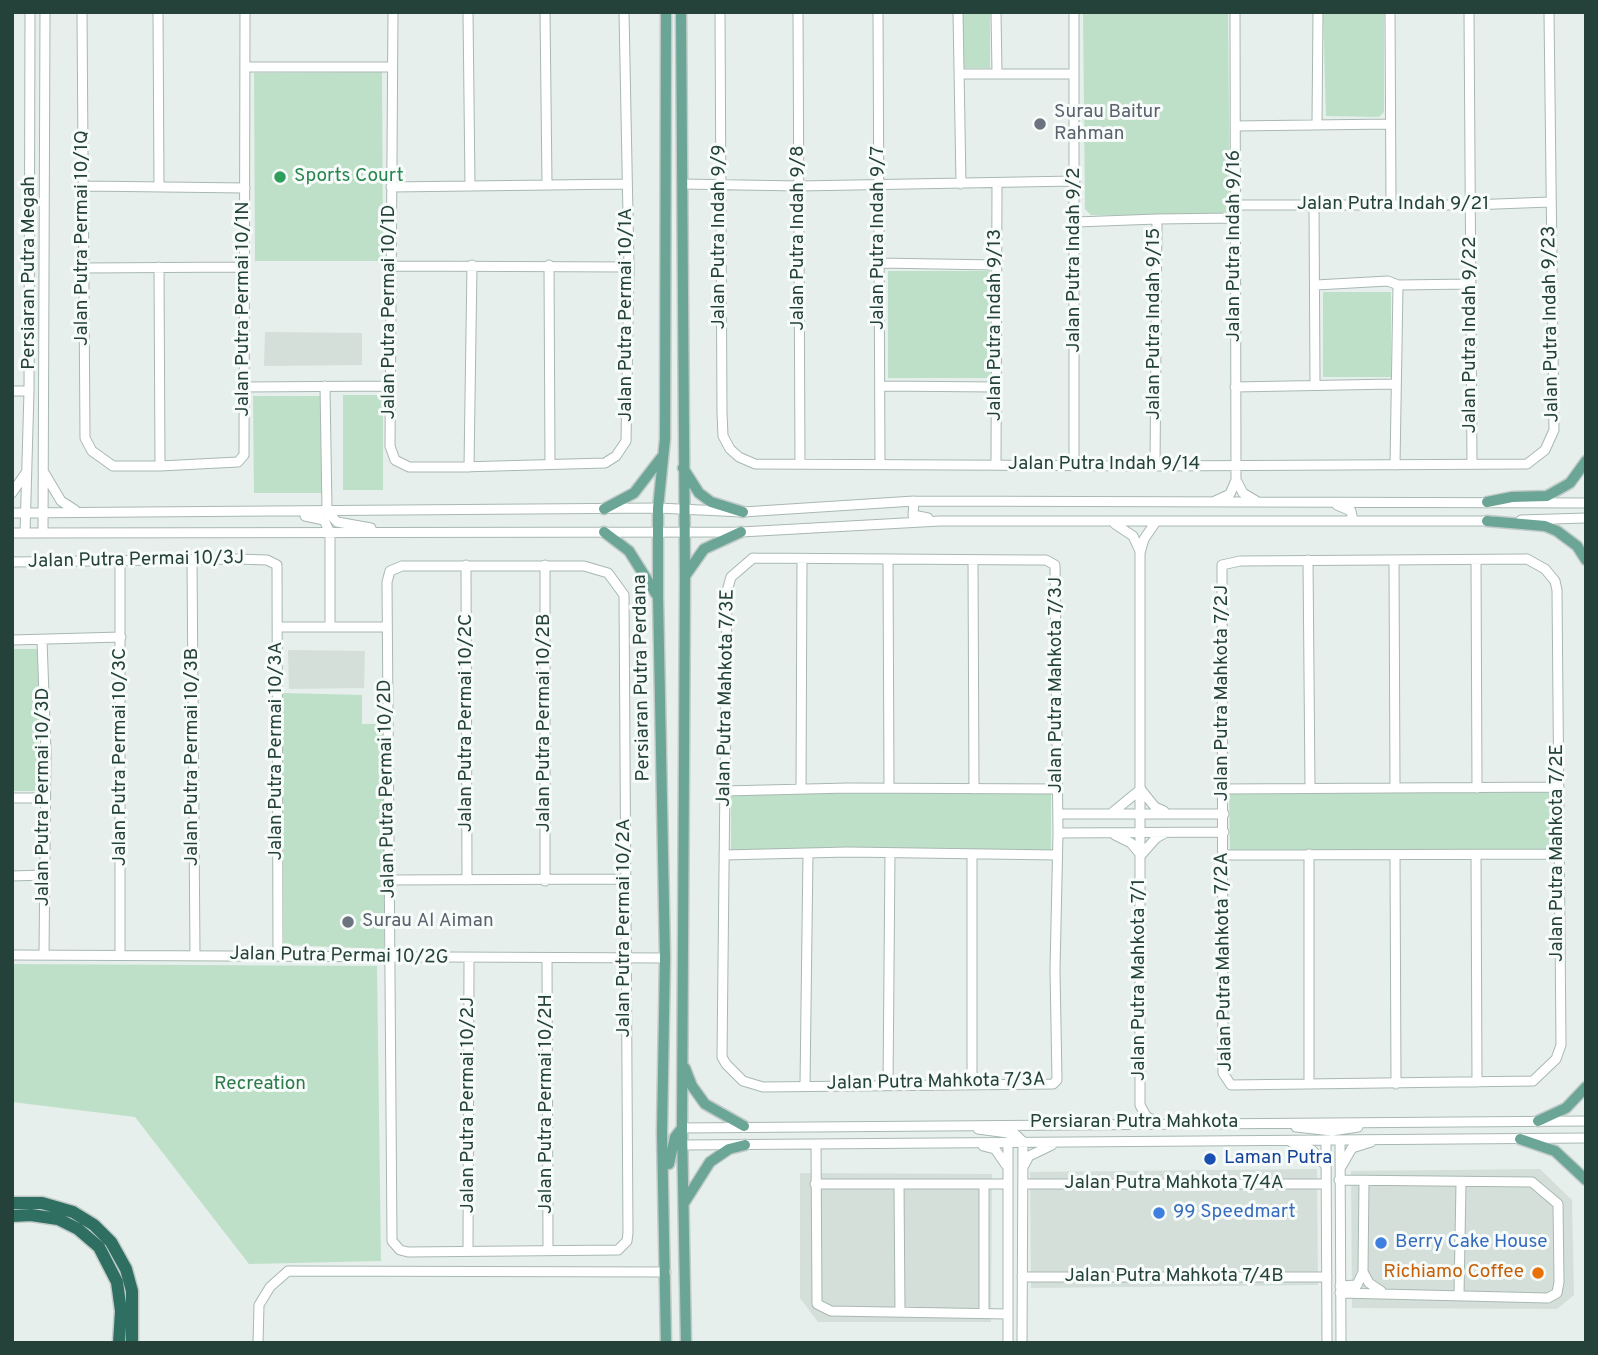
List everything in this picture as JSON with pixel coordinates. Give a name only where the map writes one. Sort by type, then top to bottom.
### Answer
[{"type":"highway","points":[[12,1203],[41,1203],[73,1212],[94,1225],[111,1241],[126,1269],[132,1291],[132,1343]]},
{"type":"highway","points":[[12,1216],[31,1214],[58,1219],[78,1229],[99,1247],[117,1282],[121,1301],[119,1343]]},
{"type":"main road","name":"Persiaran Putra Perdana","points":[[666,12],[665,439],[659,508],[658,596],[665,958],[663,1191],[666,1343]]},
{"type":"main road","name":"Persiaran Putra Perdana","points":[[681,12],[682,510],[685,576],[683,1062],[679,1137],[686,1343]]},
{"type":"main road","points":[[604,509],[629,496],[646,480],[663,455],[665,439]]},
{"type":"main road","points":[[1487,502],[1512,497],[1547,496],[1570,483],[1586,461]]},
{"type":"main road","points":[[682,466],[699,493],[711,502],[743,512]]},
{"type":"main road","points":[[1487,521],[1545,526],[1557,531],[1577,546],[1586,559]]},
{"type":"main road","points":[[604,532],[637,561],[658,596]]},
{"type":"main road","points":[[685,576],[704,549],[741,532]]},
{"type":"main road","points":[[683,1062],[692,1086],[705,1104],[744,1126]]},
{"type":"main road","points":[[1538,1121],[1566,1108],[1586,1087]]},
{"type":"main road","points":[[663,1090],[679,1137],[663,1191]]},
{"type":"main road","points":[[1520,1139],[1555,1151],[1586,1180]]},
{"type":"main road","points":[[683,1205],[710,1162],[729,1149],[745,1145]]},
{"type":"street","name":"Persiaran Putra Megah","points":[[25,533],[29,391],[30,12]]},
{"type":"street","name":"Persiaran Putra Megah","points":[[43,533],[45,12]]},
{"type":"street","name":"Jalan Putra Permai 10/1Q","points":[[82,12],[85,438],[99,458]]},
{"type":"street","points":[[159,12],[159,187]]},
{"type":"street","name":"Jalan Putra Permai 10/1N","points":[[99,458],[113,466],[160,467],[241,460],[244,455],[245,12]]},
{"type":"street","name":"Jalan Putra Permai 10/1D","points":[[393,12],[390,446],[395,460],[409,467],[465,467]]},
{"type":"street","points":[[468,12],[470,186]]},
{"type":"street","points":[[545,12],[547,184]]},
{"type":"street","name":"Jalan Putra Permai 10/1A","points":[[465,467],[605,463],[616,456],[626,441],[629,267],[624,12]]},
{"type":"street","name":"Jalan Putra Indah 9/9","points":[[720,12],[723,436],[738,457]]},
{"type":"street","name":"Jalan Putra Indah 9/8","points":[[798,12],[800,464]]},
{"type":"street","name":"Jalan Putra Indah 9/7","points":[[878,12],[880,464]]},
{"type":"street","points":[[958,12],[961,184]]},
{"type":"street","points":[[996,12],[997,73]]},
{"type":"street","name":"Jalan Putra Indah 9/2","points":[[1074,12],[1074,466]]},
{"type":"street","name":"Jalan Putra Indah 9/16","points":[[1235,12],[1236,480]]},
{"type":"street","points":[[1317,124],[1318,12]]},
{"type":"street","points":[[1390,12],[1391,204]]},
{"type":"street","name":"Jalan Putra Indah 9/22","points":[[1469,12],[1472,464]]},
{"type":"street","name":"Jalan Putra Indah 9/23","points":[[1472,464],[1527,464],[1545,450],[1554,430],[1549,12]]},
{"type":"street","points":[[245,67],[392,67]]},
{"type":"street","points":[[959,74],[1074,74]]},
{"type":"street","points":[[1235,126],[1390,124]]},
{"type":"street","points":[[682,184],[799,186],[1075,181]]},
{"type":"street","points":[[391,187],[627,184]]},
{"type":"street","name":"Jalan Putra Indah 9/13","points":[[996,465],[997,184]]},
{"type":"street","points":[[84,186],[245,188]]},
{"type":"street","name":"Jalan Putra Indah 9/21","points":[[1235,205],[1470,205],[1550,202]]},
{"type":"street","points":[[1314,205],[1315,385]]},
{"type":"street","points":[[1157,219],[1235,218]]},
{"type":"street","name":"Jalan Putra Indah 9/15","points":[[1076,222],[1157,219],[1155,466]]},
{"type":"street","points":[[879,263],[996,265]]},
{"type":"street","points":[[391,265],[629,267]]},
{"type":"street","points":[[465,467],[472,265]]},
{"type":"street","points":[[549,265],[550,464]]},
{"type":"street","points":[[159,267],[160,467]]},
{"type":"street","points":[[85,268],[244,267]]},
{"type":"street","points":[[1316,285],[1388,281],[1398,285],[1471,284]]},
{"type":"street","points":[[1395,465],[1394,384],[1398,285]]},
{"type":"street","points":[[1235,387],[1394,384]]},
{"type":"street","points":[[325,386],[327,510],[337,523],[383,533]]},
{"type":"street","points":[[244,387],[390,386]]},
{"type":"street","points":[[881,386],[996,387]]},
{"type":"street","points":[[12,391],[29,391]]},
{"type":"street","name":"Jalan Putra Indah 9/14","points":[[738,457],[755,464],[1472,464]]},
{"type":"street","points":[[12,493],[27,472]]},
{"type":"street","points":[[44,472],[61,501],[70,510],[91,512]]},
{"type":"street","points":[[1236,480],[1248,498],[1267,503]]},
{"type":"street","points":[[1207,504],[1230,494],[1236,480]]},
{"type":"street","points":[[327,492],[340,510]]},
{"type":"street","points":[[308,511],[327,492]]},
{"type":"street","points":[[12,513],[659,508],[743,512],[914,501],[1207,504],[1586,503]]},
{"type":"street","points":[[914,501],[913,515],[940,521]]},
{"type":"street","points":[[1332,503],[1351,511],[1353,521]]},
{"type":"street","points":[[294,511],[324,520],[330,533],[330,626]]},
{"type":"street","points":[[12,534],[741,532],[940,521],[1155,523],[1586,518]]},
{"type":"street","points":[[1112,523],[1133,536],[1140,553]]},
{"type":"street","name":"Jalan Putra Mahkota 7/1","points":[[1155,523],[1144,539],[1140,553],[1140,1105],[1146,1116],[1160,1123]]},
{"type":"street","points":[[309,533],[330,548]]},
{"type":"street","points":[[330,548],[342,533]]},
{"type":"street","name":"Jalan Putra Mahkota 7/3E","points":[[738,1077],[722,1056],[723,680],[729,582],[753,558],[1030,560]]},
{"type":"street","name":"Jalan Putra Permai 10/3J","points":[[12,562],[259,559]]},
{"type":"street","name":"Jalan Putra Permai 10/3A","points":[[259,559],[277,565],[278,956]]},
{"type":"street","points":[[801,789],[802,559]]},
{"type":"street","points":[[888,559],[890,788]]},
{"type":"street","name":"Jalan Putra Mahkota 7/2E","points":[[1244,1087],[1533,1082],[1556,1059],[1561,1045],[1555,581],[1545,569],[1527,559],[1308,560]]},
{"type":"street","name":"Jalan Putra Permai 10/3B","points":[[192,560],[195,955]]},
{"type":"street","name":"Jalan Putra Mahkota 7/3J","points":[[1030,560],[1051,562],[1057,574],[1058,833]]},
{"type":"street","points":[[1308,560],[1310,788]]},
{"type":"street","name":"Jalan Putra Mahkota 7/2J","points":[[1224,823],[1222,565],[1240,561],[1308,560]]},
{"type":"street","name":"Jalan Putra Permai 10/3C","points":[[120,561],[120,954]]},
{"type":"street","points":[[972,561],[974,789]]},
{"type":"street","points":[[1394,561],[1395,788]]},
{"type":"street","points":[[1476,561],[1477,788]]},
{"type":"street","name":"Jalan Putra Permai 10/2C","points":[[466,565],[467,880]]},
{"type":"street","name":"Jalan Putra Permai 10/2B","points":[[545,565],[545,881]]},
{"type":"street","name":"Jalan Putra Permai 10/2A","points":[[401,566],[597,567],[615,579],[624,595],[628,1237],[624,1245],[614,1251],[417,1252]]},
{"type":"street","name":"Jalan Putra Permai 10/2D","points":[[401,566],[390,571],[387,582],[390,1236],[400,1250],[417,1252]]},
{"type":"street","points":[[278,627],[387,626]]},
{"type":"street","points":[[12,640],[121,637]]},
{"type":"street","name":"Jalan Putra Permai 10/3D","points":[[42,640],[44,954]]},
{"type":"street","points":[[1224,789],[1559,787]]},
{"type":"street","points":[[724,791],[1058,789]]},
{"type":"street","points":[[1105,814],[1122,807],[1141,789],[1155,807],[1169,813]]},
{"type":"street","points":[[12,798],[44,798]]},
{"type":"street","points":[[1058,814],[1169,813],[1224,823]]},
{"type":"street","points":[[1058,833],[1170,831],[1224,823]]},
{"type":"street","name":"Jalan Putra Mahkota 7/2A","points":[[1224,823],[1223,1073],[1231,1086],[1244,1087]]},
{"type":"street","name":"Jalan Putra Mahkota 7/1","points":[[1141,855],[1159,835],[1170,831]]},
{"type":"street","points":[[1108,832],[1130,842],[1141,855]]},
{"type":"street","name":"Jalan Putra Mahkota 7/3A","points":[[738,1077],[747,1084],[763,1087],[972,1084],[1044,1086],[1057,1080],[1058,833]]},
{"type":"street","points":[[805,1085],[808,853]]},
{"type":"street","points":[[888,1085],[890,853]]},
{"type":"street","points":[[972,854],[972,1084]]},
{"type":"street","points":[[1309,854],[1309,1084]]},
{"type":"street","points":[[1224,855],[1559,854]]},
{"type":"street","points":[[724,855],[1056,855]]},
{"type":"street","points":[[1395,855],[1396,1084]]},
{"type":"street","points":[[1476,855],[1477,1082]]},
{"type":"street","points":[[12,876],[44,875]]},
{"type":"street","points":[[390,880],[625,879]]},
{"type":"street","name":"Jalan Putra Permai 10/2G","points":[[12,955],[120,954],[389,959],[665,958]]},
{"type":"street","name":"Jalan Putra Permai 10/2H","points":[[547,958],[548,1250]]},
{"type":"street","name":"Jalan Putra Permai 10/2J","points":[[468,1251],[469,959]]},
{"type":"street","name":"Jalan Putra Mahkota 7/1","points":[[1122,1124],[1140,1105]]},
{"type":"street","name":"Persiaran Putra Mahkota","points":[[679,1137],[744,1126],[1586,1121]]},
{"type":"street","points":[[1285,1122],[1290,1126],[1340,1140],[1586,1138]]},
{"type":"street","points":[[1329,1135],[1382,1122]]},
{"type":"street","points":[[956,1124],[1015,1134],[1069,1124]]},
{"type":"street","points":[[1008,1343],[1008,1142],[1015,1134]]},
{"type":"street","points":[[1015,1134],[1023,1142],[1022,1343]]},
{"type":"street","points":[[1326,1343],[1326,1166],[1329,1135]]},
{"type":"street","name":"Persiaran Putra Mahkota","points":[[679,1137],[745,1145],[1287,1140],[1329,1135]]},
{"type":"street","points":[[1287,1140],[1312,1150],[1326,1166]]},
{"type":"street","points":[[1340,1140],[1341,1343]]},
{"type":"street","points":[[1339,1175],[1352,1148],[1376,1140]]},
{"type":"street","points":[[1023,1168],[1029,1156],[1060,1142]]},
{"type":"street","points":[[967,1143],[995,1149],[1003,1156],[1008,1170]]},
{"type":"street","points":[[816,1144],[817,1304],[831,1311],[1008,1314]]},
{"type":"street","points":[[1339,1175],[1364,1181],[1532,1182],[1558,1204],[1559,1282],[1557,1293],[1548,1297],[1340,1290]]},
{"type":"street","points":[[1340,1290],[1357,1285],[1363,1272],[1364,1181]]},
{"type":"street","points":[[1459,1295],[1461,1183]]},
{"type":"street","points":[[815,1184],[1008,1184]]},
{"type":"street","points":[[899,1184],[900,1312]]},
{"type":"street","points":[[984,1184],[984,1313]]},
{"type":"street","name":"Jalan Putra Mahkota 7/4A","points":[[1023,1184],[1326,1184]]},
{"type":"street","points":[[258,1343],[259,1306],[271,1287],[288,1271],[666,1272]]},
{"type":"street","points":[[1363,1272],[1369,1283],[1382,1292]]},
{"type":"street","name":"Jalan Putra Mahkota 7/4B","points":[[1022,1277],[1326,1277]]},
{"type":"shaded area","points":[[265,332],[362,333],[362,365],[264,366]]},
{"type":"shaded area","points":[[288,650],[365,651],[364,688],[289,689]]},
{"type":"shaded area","points":[[1317,1169],[1318,1285],[1031,1288],[1030,1172]]},
{"type":"shaded area","points":[[1540,1169],[1572,1200],[1574,1295],[1557,1309],[1352,1308],[1351,1171]]},
{"type":"shaded area","points":[[800,1173],[992,1174],[991,1322],[818,1322],[800,1298]]},
{"type":"green space","points":[[963,12],[990,12],[990,68],[963,68]]},
{"type":"green space","points":[[1083,12],[1228,12],[1230,216],[1091,215],[1085,209]]},
{"type":"green space","points":[[1323,12],[1384,12],[1384,112],[1379,117],[1326,116]]},
{"type":"green space","points":[[382,72],[383,261],[255,261],[254,73]]},
{"type":"green space","points":[[888,271],[991,271],[991,378],[888,378]]},
{"type":"green space","points":[[1323,292],[1391,292],[1391,377],[1323,377]]},
{"type":"green space","points":[[343,395],[383,395],[383,490],[343,490]]},
{"type":"green space","points":[[253,396],[323,396],[323,493],[254,493]]},
{"type":"green space","points":[[12,649],[39,649],[39,791],[12,791]]},
{"type":"green space","points":[[282,693],[362,695],[362,724],[384,724],[384,949],[284,945]]},
{"type":"green space","points":[[889,789],[1051,793],[1051,852],[731,852],[731,792]]},
{"type":"green space","points":[[1555,789],[1555,851],[1230,853],[1229,793]]},
{"type":"green space","name":"Recreation","points":[[12,964],[377,966],[381,1261],[249,1264],[135,1117],[12,1102]]},
{"type":"place","name":"Surau Baitur Rahman","points":[[1040,124]]},
{"type":"place","name":"Sports Court","points":[[280,177]]},
{"type":"place","name":"Surau Al Aiman","points":[[348,922]]},
{"type":"place","name":"Laman Putra","points":[[1210,1159]]},
{"type":"place","name":"99 Speedmart","points":[[1159,1213]]},
{"type":"place","name":"Berry Cake House","points":[[1381,1243]]},
{"type":"place","name":"Richiamo Coffee","points":[[1538,1273]]}]
